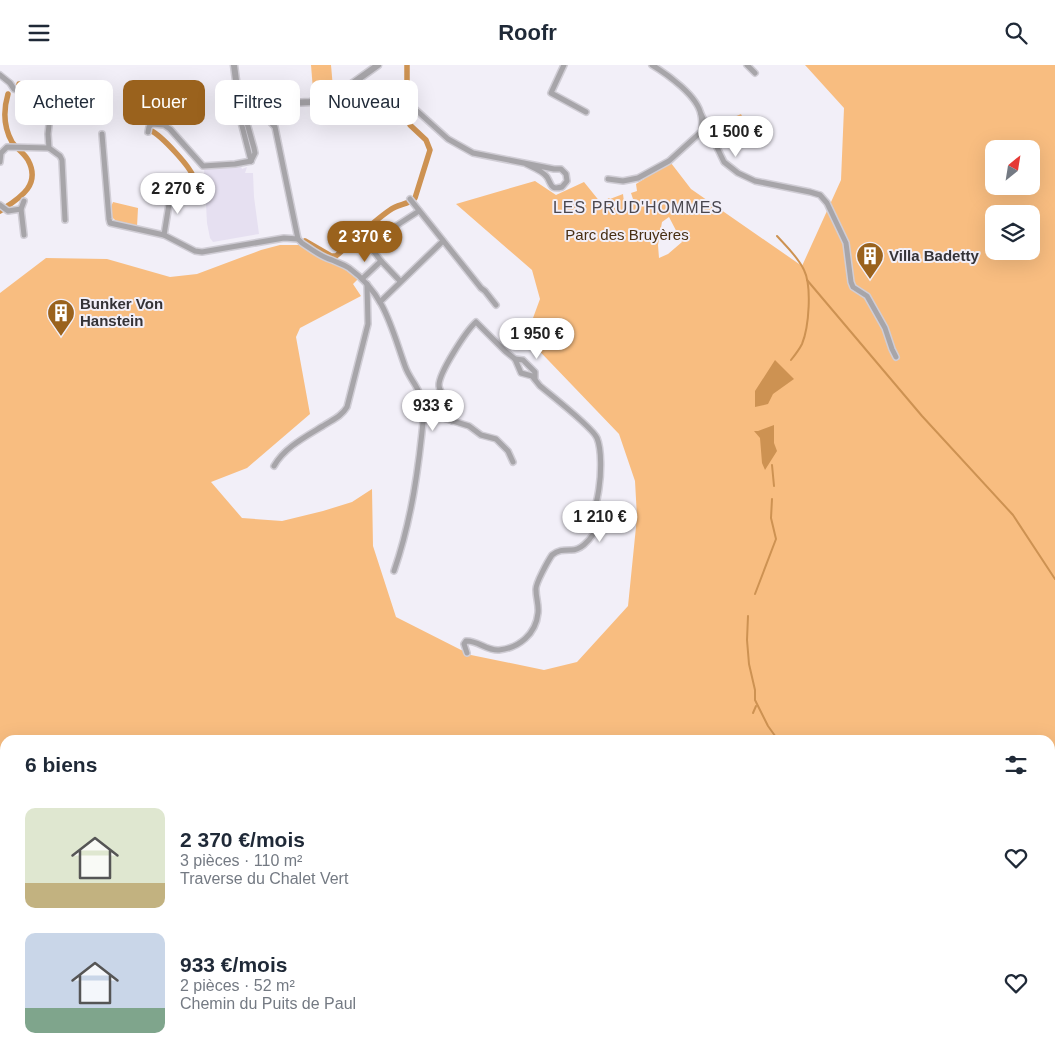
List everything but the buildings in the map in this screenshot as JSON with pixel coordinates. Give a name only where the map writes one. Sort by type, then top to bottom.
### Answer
[{"type":"street","points":[[234,65],[236,80]]},
{"type":"street","points":[[358,80],[378,65]]},
{"type":"street","points":[[564,65],[551,93],[586,112]]},
{"type":"street","points":[[652,65],[682,86],[701,114],[724,162],[738,173],[763,183],[820,195],[827,203],[846,243],[853,287],[866,296],[885,328],[896,357]]},
{"type":"street","points":[[747,65],[755,73]]},
{"type":"street","points":[[0,75],[15,89]]},
{"type":"street","points":[[418,111],[448,139],[464,149],[478,155],[560,169],[566,173],[567,181],[565,185],[558,188],[552,187],[547,177],[538,169],[526,164]]},
{"type":"street","points":[[608,179],[631,180],[638,178],[669,161],[702,131],[701,114]]},
{"type":"street","points":[[148,131],[152,124],[164,125],[188,147],[203,165],[227,165],[251,161],[255,153],[248,125]]},
{"type":"street","points":[[49,125],[49,148]]},
{"type":"street","points":[[273,125],[275,127],[298,239],[330,260],[342,263],[367,284],[380,302],[391,323],[407,370],[418,389],[424,412],[416,486],[401,550],[394,571]]},
{"type":"street","points":[[102,135],[108,219],[110,223],[164,235],[195,251],[202,252],[278,239],[298,239]]},
{"type":"street","points":[[0,162],[2,150],[6,147],[49,148],[60,157],[62,160],[65,220]]},
{"type":"street","points":[[547,177],[554,169]]},
{"type":"street","points":[[164,235],[171,192]]},
{"type":"street","points":[[24,201],[21,209],[24,235]]},
{"type":"street","points":[[412,201],[481,289],[485,291],[496,305]]},
{"type":"street","points":[[0,205],[8,211],[21,209]]},
{"type":"street","points":[[372,249],[388,231],[420,211]]},
{"type":"street","points":[[362,236],[381,261],[400,281]]},
{"type":"street","points":[[380,302],[443,241]]},
{"type":"street","points":[[362,279],[381,261]]},
{"type":"street","points":[[274,466],[283,453],[341,416],[347,407],[368,324],[367,284]]},
{"type":"street","points":[[452,421],[454,411],[439,389],[439,379],[476,322],[515,359],[521,373],[535,379],[540,386],[597,437],[601,478],[592,522],[594,533],[588,542],[579,548],[570,551],[566,549],[558,551],[552,555],[536,589],[538,614],[530,636],[524,641],[499,650],[466,641],[464,644],[467,653]]},
{"type":"street","points":[[515,359],[523,360],[536,372],[535,379]]},
{"type":"street","points":[[424,412],[468,426],[481,435],[496,439],[508,451],[513,461]]},
{"type":"shaded area","points":[[241,166],[242,169],[247,167],[245,173],[253,173],[259,234],[213,242],[210,238],[207,223],[204,168]]},
{"type":"shaded area","points":[[775,360],[794,379],[773,394],[768,404],[755,407],[755,391]]},
{"type":"shaded area","points":[[774,425],[774,443],[777,451],[765,470],[762,463],[760,438],[754,431]]},
{"type":"green space","points":[[311,65],[331,65],[332,80],[312,80]]},
{"type":"green space","name":"Parc des Bruyères","points":[[805,65],[1055,65],[1055,735],[0,735],[0,293],[46,258],[107,259],[170,277],[197,274],[261,250],[280,245],[299,245],[353,273],[358,279],[353,284],[361,296],[300,328],[296,337],[310,414],[247,468],[211,482],[242,518],[282,521],[352,502],[372,489],[373,546],[396,617],[471,655],[544,670],[577,662],[628,606],[637,517],[635,481],[619,434],[526,337],[540,299],[532,270],[456,204],[535,181],[556,195],[584,182],[601,203],[609,198],[623,194],[624,202],[633,199],[631,193],[637,191],[636,184],[647,175],[671,163],[691,189],[802,266],[841,180],[844,108]],"holes":[[[669,217],[682,242],[668,254],[659,258],[658,245],[662,222]]]},
{"type":"green space","points":[[741,114],[746,125],[721,136],[716,125]]},
{"type":"green space","points":[[113,202],[138,208],[137,227],[120,223],[113,218],[111,209]]},
{"type":"waterway","points":[[407,65],[407,80]]},
{"type":"waterway","points":[[0,211],[26,191],[32,177],[32,169],[28,160],[12,142],[5,124],[5,106],[8,94]]},
{"type":"waterway","points":[[305,241],[331,256],[336,256],[383,215],[415,198],[430,150],[426,140],[410,125]]},
{"type":"waterway","points":[[150,130],[175,152],[188,167],[194,179]]},
{"type":"waterway","points":[[777,236],[802,265],[808,286],[809,307],[804,337],[801,346],[791,360]]},
{"type":"waterway","points":[[807,280],[922,416],[1013,515],[1055,579]]},
{"type":"waterway","points":[[772,465],[774,486]]},
{"type":"waterway","points":[[755,594],[776,539],[771,518],[772,499]]},
{"type":"waterway","points":[[748,616],[747,640],[755,700],[774,735]]},
{"type":"waterway","points":[[753,713],[756,706]]},
{"type":"place","name":"Villa Badetty","points":[[870,280]]},
{"type":"place","name":"Bunker Von Hanstein","points":[[61,337]]},
{"type":"district","name":"LES PRUD'HOMMES","points":[[638,207]]}]
